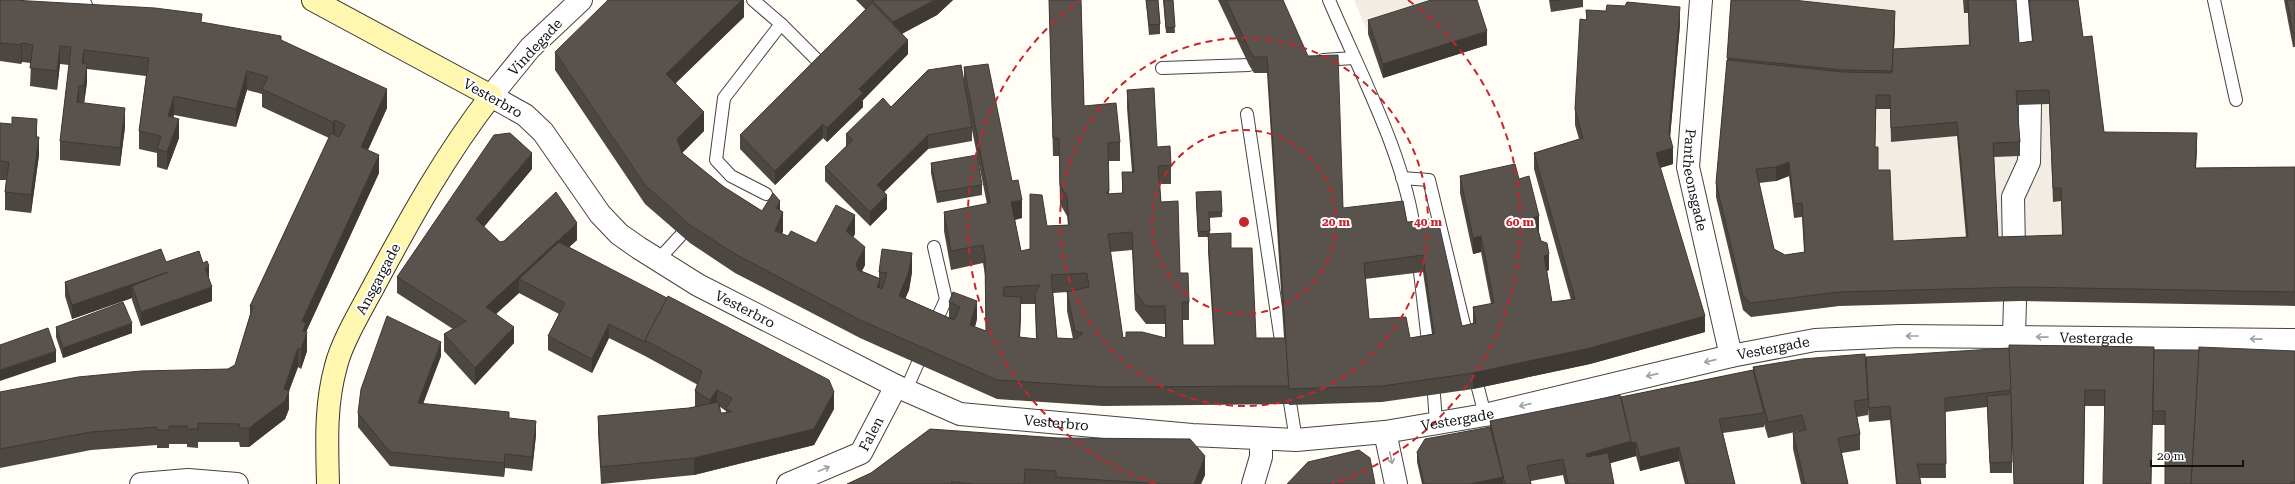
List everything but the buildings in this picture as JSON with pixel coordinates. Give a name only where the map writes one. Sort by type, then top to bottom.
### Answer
[{"type":"main road","name":"Vesterbro","points":[[313,0],[491,96]]},
{"type":"main road","name":"Ansgargade","points":[[328,484],[326,417],[336,365],[359,314],[418,204],[461,136],[491,96]]},
{"type":"street","points":[[35,0],[103,9]]},
{"type":"street","name":"Vindegade","points":[[491,96],[530,48],[581,0]]},
{"type":"street","name":"Pantheonsgade","points":[[1701,0],[1688,167],[1731,356]]},
{"type":"street","points":[[2019,0],[2026,56]]},
{"type":"street","name":"Vesterbro","points":[[491,96],[525,115],[543,132],[600,214],[619,234],[698,285],[901,388],[960,414],[1261,440]]},
{"type":"street","points":[[2014,251],[2013,197],[2029,162],[2030,105]]},
{"type":"street","points":[[2014,336],[2015,301]]},
{"type":"street","name":"Vestergade","points":[[1261,440],[1296,440],[1385,432],[1485,415],[1731,356],[1815,340],[1900,336],[2014,336],[2295,340]]},
{"type":"street","name":"Falen","points":[[788,484],[860,453],[901,388]]},
{"type":"street","points":[[1385,432],[1396,484]]},
{"type":"street","points":[[1253,484],[1261,457],[1261,440]]},
{"type":"street","points":[[140,484],[188,480],[237,484]]},
{"type":"lane","points":[[753,0],[781,24],[823,66]]},
{"type":"lane","points":[[1329,0],[1372,96],[1412,205],[1416,238]]},
{"type":"lane","points":[[2214,0],[2236,100]]},
{"type":"lane","points":[[766,194],[731,176],[716,160],[724,98],[781,24]]},
{"type":"lane","points":[[1311,61],[1354,58]]},
{"type":"lane","points":[[1162,68],[1249,65]]},
{"type":"lane","points":[[1247,114],[1296,440]]},
{"type":"lane","points":[[722,186],[731,176]]},
{"type":"lane","points":[[1402,178],[1429,180],[1468,341]]},
{"type":"lane","points":[[658,260],[681,235]]},
{"type":"lane","points":[[901,388],[946,299],[934,247]]},
{"type":"lane","points":[[1420,272],[1429,351]]},
{"type":"lane","points":[[1478,388],[1485,415]]},
{"type":"lane","points":[[1434,395],[1436,423]]},
{"type":"shaded area","points":[[1354,0],[1427,0],[1431,13],[1369,34]]},
{"type":"shaded area","points":[[1794,0],[1963,0],[1964,13],[1968,13],[1970,59],[1893,63],[1793,16]]},
{"type":"shaded area","points":[[2049,104],[2053,202],[2061,201],[2063,249],[1998,251],[1993,157],[2016,105]]},
{"type":"shaded area","points":[[1876,109],[1890,109],[1891,142],[1957,136],[1968,251],[1893,255],[1875,161]]}]
